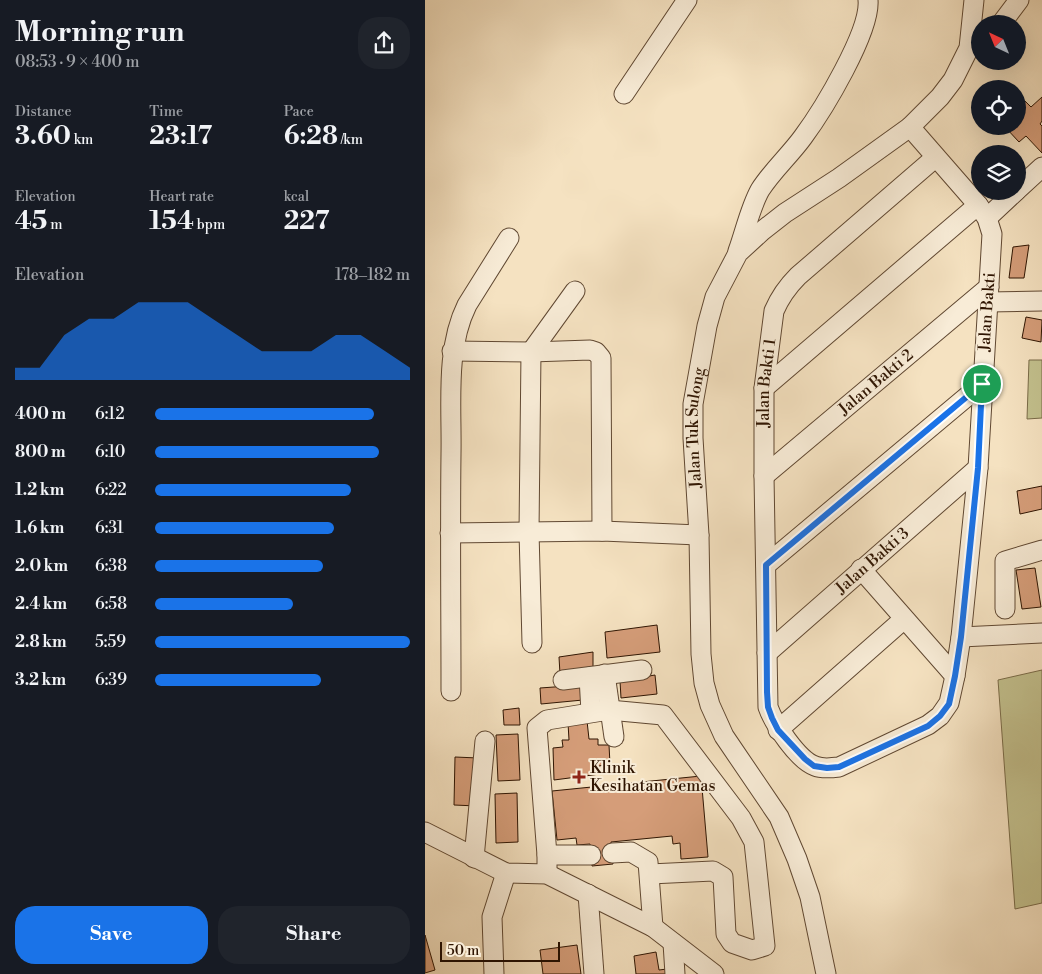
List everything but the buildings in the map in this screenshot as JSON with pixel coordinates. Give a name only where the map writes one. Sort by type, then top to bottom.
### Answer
[{"type":"street","points":[[624,94],[687,0]]},
{"type":"street","points":[[738,252],[759,192],[808,129],[829,98],[861,35],[867,18],[868,0]]},
{"type":"street","name":"Jalan Tuk Sulong","points":[[826,974],[810,897],[779,816],[724,736],[710,705],[704,683],[701,654],[699,535],[693,438],[693,404],[707,326],[715,297],[738,252],[785,213],[910,128],[940,97],[953,80],[969,48],[974,0]]},
{"type":"street","points":[[1008,15],[1019,0]]},
{"type":"street","points":[[965,58],[971,52]]},
{"type":"street","points":[[910,128],[983,211]]},
{"type":"street","name":"Jalan Bakti 1","points":[[778,730],[768,707],[764,476],[764,388],[774,311],[778,300],[798,276],[936,157]]},
{"type":"street","points":[[1026,182],[1042,167]]},
{"type":"street","points":[[764,388],[983,211],[1001,200]]},
{"type":"street","name":"Jalan Bakti","points":[[778,730],[814,766],[839,767],[928,726],[940,716],[949,704],[961,640],[978,468],[991,234],[983,211]]},
{"type":"street","points":[[451,690],[452,351],[467,305],[509,238]]},
{"type":"street","points":[[532,643],[529,532],[531,352],[575,291]]},
{"type":"street","points":[[989,295],[1042,301]]},
{"type":"street","name":"Jalan Bakti 2","points":[[764,476],[989,295]]},
{"type":"street","points":[[452,351],[531,352],[590,350],[596,352],[601,358],[602,531]]},
{"type":"street","points":[[766,565],[982,384]]},
{"type":"street","name":"Jalan Bakti 3","points":[[767,653],[978,468]]},
{"type":"street","points":[[450,533],[602,531],[699,535]]},
{"type":"street","points":[[1005,608],[1005,561],[1042,550]]},
{"type":"street","points":[[861,569],[955,676]]},
{"type":"street","points":[[778,730],[904,618]]},
{"type":"street","points":[[961,640],[1042,633]]},
{"type":"street","points":[[563,680],[642,670]]},
{"type":"street","points":[[597,676],[600,711],[614,737]]},
{"type":"street","points":[[547,865],[537,728],[547,720],[600,711],[663,714],[741,818],[754,842],[765,946],[752,950],[732,943],[726,934],[723,876],[713,871],[650,874]]},
{"type":"street","points":[[474,858],[485,741]]},
{"type":"street","points":[[425,832],[506,873],[591,854]]},
{"type":"street","points":[[612,853],[631,852],[648,862],[653,927]]},
{"type":"street","points":[[547,865],[589,894],[653,927],[714,974]]},
{"type":"street","points":[[494,974],[492,917],[506,873]]},
{"type":"street","points":[[589,894],[594,974]]},
{"type":"street","points":[[673,943],[675,974]]},
{"type":"shaded area","points":[[1029,360],[1042,360],[1042,418],[1027,419]]},
{"type":"shaded area","points":[[1042,670],[1042,903],[1015,909],[998,680]]},
{"type":"place","name":"Klinik Kesihatan Gemas","points":[[579,777]]},
{"type":"route","points":[[982,384],[978,468],[961,637],[949,704],[940,716],[928,726],[839,767],[814,766],[778,730],[768,707],[766,565],[982,384]]}]
